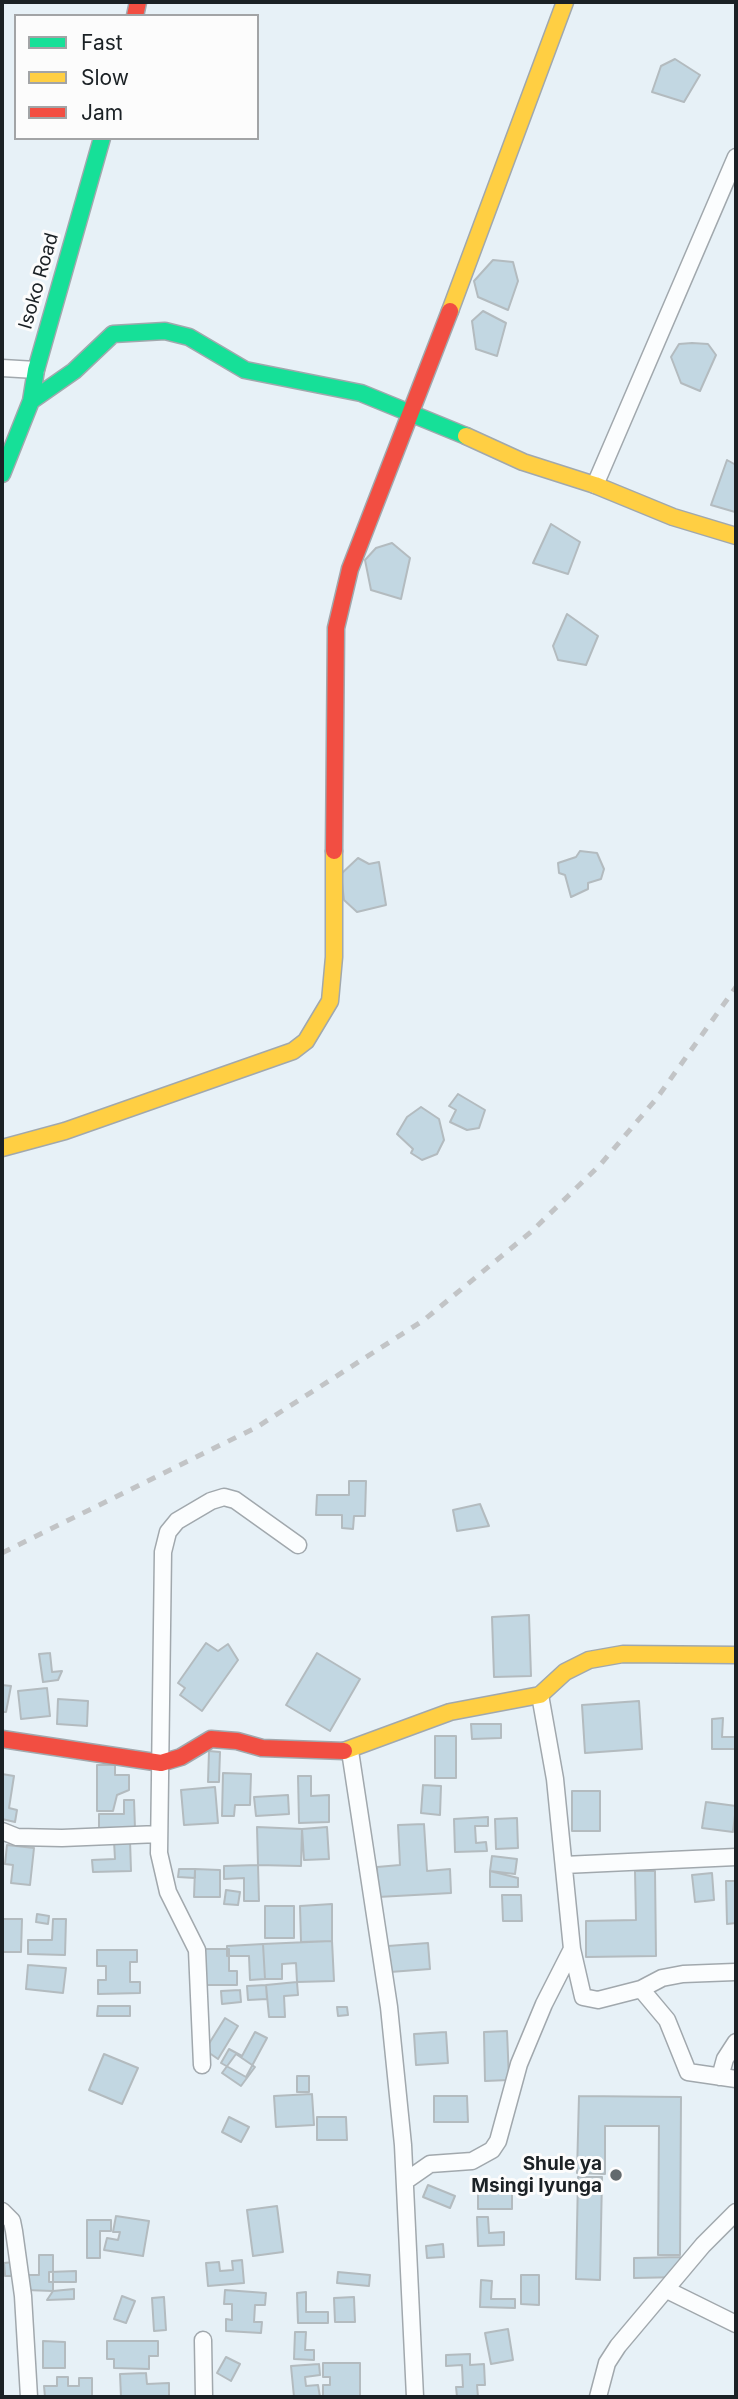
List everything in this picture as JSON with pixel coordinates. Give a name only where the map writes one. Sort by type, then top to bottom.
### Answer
[{"type":"street","points":[[2,1148],[65,1131],[113,1111],[293,1051],[306,1041],[330,1001],[334,957],[332,712],[336,628],[350,569],[413,411],[565,2]]},
{"type":"street","name":"Isoko Road","points":[[2,474],[31,401],[36,370],[101,140]]},
{"type":"street","points":[[595,485],[736,157]]},
{"type":"street","points":[[31,401],[74,370],[113,334],[165,331],[189,337],[245,370],[361,393],[413,411],[523,462],[595,485],[673,517],[736,536]]},
{"type":"street","points":[[2,368],[36,370]]},
{"type":"street","points":[[202,2065],[197,1950],[167,1892],[161,1872],[161,1577],[168,1532],[177,1521],[211,1501],[224,1497],[236,1500],[298,1545]]},
{"type":"street","points":[[2,1739],[161,1763],[181,1757],[211,1739],[237,1741],[262,1748],[350,1751],[450,1712],[541,1695],[565,1672],[589,1660],[623,1654],[736,1655]]},
{"type":"street","points":[[541,1695],[555,1779],[572,1948],[583,1997],[598,2000],[641,1989],[662,1978],[683,1974],[735,1972]]},
{"type":"street","points":[[350,1751],[389,2007],[407,2180],[415,2397]]},
{"type":"street","points":[[2,1832],[17,1837],[51,1838],[159,1834]]},
{"type":"street","points":[[564,1865],[736,1857]]},
{"type":"street","points":[[407,2180],[430,2164],[472,2161],[492,2150],[498,2141],[519,2064],[544,2004],[572,1948]]},
{"type":"street","points":[[641,1989],[667,2020],[688,2072],[728,2078],[725,2059],[736,2042]]},
{"type":"street","points":[[2,2211],[12,2221],[14,2231],[23,2295],[29,2397]]},
{"type":"street","points":[[598,2397],[600,2383],[613,2354],[703,2245],[736,2212]]},
{"type":"street","points":[[667,2290],[736,2324]]},
{"type":"street","points":[[203,2340],[204,2397]]},
{"type":"building","points":[[675,59],[700,75],[684,102],[652,92],[661,66]]},
{"type":"building","points":[[493,260],[513,262],[518,281],[508,310],[478,297],[474,281]]},
{"type":"building","points":[[483,311],[506,323],[497,356],[476,349],[472,321]]},
{"type":"building","points":[[679,344],[708,344],[716,355],[700,391],[681,383],[671,357]]},
{"type":"building","points":[[727,460],[736,465],[735,512],[711,505]]},
{"type":"building","points":[[551,524],[580,542],[568,574],[533,563]]},
{"type":"building","points":[[392,543],[410,558],[401,599],[371,590],[365,560],[376,548]]},
{"type":"building","points":[[567,614],[598,636],[586,665],[558,660],[553,646]]},
{"type":"building","points":[[580,851],[597,853],[604,869],[601,879],[588,883],[588,889],[571,897],[565,875],[559,873],[558,863],[576,857]]},
{"type":"building","points":[[358,858],[369,864],[379,862],[386,905],[357,912],[344,900],[341,874]]},
{"type":"building","points":[[458,1094],[485,1110],[479,1128],[467,1130],[450,1122],[456,1110],[449,1106]]},
{"type":"building","points":[[421,1107],[439,1119],[444,1140],[437,1154],[422,1160],[411,1153],[413,1149],[397,1134],[407,1117]]},
{"type":"building","points":[[349,1481],[366,1481],[365,1516],[354,1516],[353,1529],[342,1528],[342,1515],[316,1515],[317,1495],[349,1495]]},
{"type":"building","points":[[480,1504],[489,1526],[457,1531],[453,1510]]},
{"type":"building","points":[[529,1615],[531,1676],[494,1677],[492,1617]]},
{"type":"building","points":[[206,1643],[218,1651],[228,1644],[238,1660],[202,1711],[180,1695],[185,1688],[178,1683]]},
{"type":"building","points":[[50,1653],[52,1672],[62,1671],[58,1680],[43,1682],[39,1654]]},
{"type":"building","points":[[317,1653],[360,1679],[330,1731],[286,1705]]},
{"type":"building","points":[[2,1685],[11,1686],[6,1712],[2,1712]]},
{"type":"building","points":[[47,1688],[50,1716],[21,1719],[18,1691]]},
{"type":"building","points":[[58,1699],[88,1701],[87,1726],[57,1724]]},
{"type":"building","points":[[639,1701],[642,1749],[585,1753],[582,1705]]},
{"type":"building","points":[[723,1718],[722,1737],[736,1737],[736,1749],[712,1749],[712,1719]]},
{"type":"building","points":[[471,1724],[501,1724],[501,1738],[472,1739]]},
{"type":"building","points":[[435,1736],[456,1736],[456,1778],[435,1778]]},
{"type":"building","points":[[209,1751],[220,1752],[219,1782],[208,1782]]},
{"type":"building","points":[[97,1765],[115,1765],[115,1775],[129,1775],[129,1790],[117,1795],[113,1811],[97,1811]]},
{"type":"building","points":[[223,1773],[251,1774],[250,1805],[235,1805],[234,1816],[222,1816]]},
{"type":"building","points":[[2,1774],[14,1776],[9,1808],[17,1810],[15,1822],[2,1819]]},
{"type":"building","points":[[298,1776],[311,1776],[311,1796],[329,1795],[329,1822],[299,1823]]},
{"type":"building","points":[[423,1785],[441,1786],[440,1815],[421,1813]]},
{"type":"building","points":[[215,1787],[218,1823],[184,1825],[181,1790]]},
{"type":"building","points":[[572,1791],[600,1791],[600,1831],[572,1831]]},
{"type":"building","points":[[288,1795],[289,1814],[256,1816],[254,1797]]},
{"type":"building","points":[[124,1800],[134,1800],[135,1829],[99,1830],[99,1814],[124,1814]]},
{"type":"building","points":[[706,1802],[736,1806],[733,1832],[702,1828]]},
{"type":"building","points":[[488,1817],[488,1826],[475,1826],[476,1843],[486,1842],[487,1851],[455,1852],[454,1819]]},
{"type":"building","points":[[517,1818],[518,1848],[496,1849],[495,1819]]},
{"type":"building","points":[[424,1824],[427,1871],[450,1869],[451,1893],[378,1897],[377,1867],[400,1865],[398,1825]]},
{"type":"building","points":[[257,1827],[302,1829],[301,1866],[258,1865]]},
{"type":"building","points":[[327,1827],[329,1859],[304,1860],[302,1829]]},
{"type":"building","points":[[130,1840],[131,1871],[93,1872],[92,1860],[115,1859],[114,1841]]},
{"type":"building","points":[[7,1845],[34,1848],[30,1885],[11,1883],[13,1865],[5,1864]]},
{"type":"building","points":[[492,1856],[517,1859],[515,1874],[490,1871]]},
{"type":"building","points":[[258,1865],[259,1901],[244,1901],[244,1878],[224,1879],[224,1866]]},
{"type":"building","points":[[179,1869],[195,1869],[195,1878],[178,1877]]},
{"type":"building","points":[[195,1869],[220,1870],[220,1897],[194,1897]]},
{"type":"building","points":[[490,1871],[518,1878],[518,1887],[490,1887]]},
{"type":"building","points":[[635,1871],[655,1871],[656,1956],[586,1957],[586,1921],[636,1920]]},
{"type":"building","points":[[712,1873],[714,1900],[695,1902],[692,1875]]},
{"type":"building","points":[[726,1881],[736,1881],[736,1923],[727,1924]]},
{"type":"building","points":[[226,1890],[240,1892],[238,1905],[224,1904]]},
{"type":"building","points":[[502,1895],[521,1895],[522,1921],[503,1921]]},
{"type":"building","points":[[332,1904],[332,1941],[301,1942],[300,1906]]},
{"type":"building","points":[[265,1906],[294,1906],[294,1938],[265,1938]]},
{"type":"building","points":[[37,1914],[49,1916],[48,1924],[36,1922]]},
{"type":"building","points":[[2,1919],[22,1919],[21,1952],[2,1952]]},
{"type":"building","points":[[53,1919],[66,1919],[65,1955],[28,1954],[28,1940],[52,1940]]},
{"type":"building","points":[[332,1941],[334,1981],[297,1982],[296,1963],[282,1964],[282,1979],[265,1979],[263,1944]]},
{"type":"building","points":[[428,1943],[430,1969],[390,1972],[388,1946]]},
{"type":"building","points":[[263,1944],[265,1979],[250,1980],[249,1956],[227,1956],[227,1946]]},
{"type":"building","points":[[204,1949],[229,1949],[229,1971],[237,1971],[237,1985],[204,1985]]},
{"type":"building","points":[[97,1950],[137,1950],[137,1962],[130,1962],[130,1982],[140,1982],[140,1993],[98,1994],[98,1980],[106,1980],[106,1966],[97,1966]]},
{"type":"building","points":[[28,1965],[66,1968],[63,1993],[26,1989]]},
{"type":"building","points":[[297,1982],[298,1995],[284,1996],[285,2017],[269,2017],[266,1985]]},
{"type":"building","points":[[266,1985],[267,1999],[248,2000],[247,1986]]},
{"type":"building","points":[[240,1990],[241,2002],[222,2004],[221,1991]]},
{"type":"building","points":[[98,2006],[130,2006],[130,2016],[97,2016]]},
{"type":"building","points":[[337,2007],[347,2007],[348,2015],[338,2016]]},
{"type":"building","points":[[225,2018],[238,2026],[218,2059],[205,2050]]},
{"type":"building","points":[[507,2031],[509,2080],[485,2081],[484,2032]]},
{"type":"building","points":[[255,2032],[267,2038],[246,2077],[221,2063],[229,2049],[242,2056]]},
{"type":"building","points":[[446,2032],[448,2063],[416,2065],[414,2034]]},
{"type":"building","points":[[104,2054],[138,2068],[122,2104],[89,2090]]},
{"type":"building","points":[[236,2054],[255,2067],[241,2086],[222,2073]]},
{"type":"building","points":[[297,2076],[309,2076],[309,2092],[297,2092]]},
{"type":"building","points":[[312,2094],[314,2125],[276,2127],[274,2096]]},
{"type":"building","points":[[434,2096],[467,2096],[468,2122],[434,2122]]},
{"type":"building","points":[[579,2096],[681,2097],[680,2255],[658,2255],[659,2126],[605,2126],[605,2174],[577,2173]]},
{"type":"building","points":[[229,2117],[249,2127],[241,2142],[222,2132]]},
{"type":"building","points":[[317,2117],[346,2117],[347,2140],[317,2140]]},
{"type":"building","points":[[578,2177],[602,2177],[600,2280],[576,2279]]},
{"type":"building","points":[[478,2182],[512,2182],[512,2209],[478,2209]]},
{"type":"building","points":[[428,2185],[455,2196],[450,2208],[423,2197]]},
{"type":"building","points":[[277,2206],[283,2252],[253,2256],[247,2210]]},
{"type":"building","points":[[116,2216],[149,2221],[143,2256],[104,2250],[107,2238],[118,2240],[120,2232],[113,2232]]},
{"type":"building","points":[[477,2217],[488,2217],[489,2233],[504,2232],[504,2245],[478,2246]]},
{"type":"building","points":[[87,2220],[111,2220],[111,2231],[100,2231],[100,2258],[87,2258]]},
{"type":"building","points":[[443,2244],[444,2257],[427,2258],[426,2246]]},
{"type":"building","points":[[39,2255],[53,2255],[53,2291],[26,2290],[26,2275],[39,2275]]},
{"type":"building","points":[[680,2257],[681,2277],[634,2278],[634,2258]]},
{"type":"building","points":[[242,2260],[244,2283],[208,2286],[206,2263],[219,2262],[220,2271],[233,2270],[232,2261]]},
{"type":"building","points":[[14,2262],[14,2276],[5,2276],[4,2263]]},
{"type":"building","points":[[76,2271],[76,2282],[49,2282],[49,2272]]},
{"type":"building","points":[[338,2272],[370,2275],[369,2286],[337,2283]]},
{"type":"building","points":[[521,2275],[539,2275],[539,2305],[521,2304]]},
{"type":"building","points":[[481,2280],[492,2281],[491,2299],[515,2299],[515,2308],[480,2307]]},
{"type":"building","points":[[74,2289],[74,2299],[47,2300],[53,2291]]},
{"type":"building","points":[[225,2290],[266,2293],[265,2305],[255,2305],[254,2322],[262,2322],[261,2333],[226,2331],[226,2319],[232,2320],[232,2304],[224,2304]]},
{"type":"building","points":[[306,2292],[306,2312],[328,2312],[328,2323],[298,2323],[297,2293]]},
{"type":"building","points":[[122,2296],[135,2301],[126,2323],[114,2319]]},
{"type":"building","points":[[164,2297],[166,2330],[154,2331],[152,2298]]},
{"type":"building","points":[[354,2297],[355,2322],[335,2322],[334,2298]]},
{"type":"building","points":[[508,2329],[513,2360],[491,2364],[485,2333]]},
{"type":"building","points":[[295,2332],[306,2332],[305,2350],[314,2350],[314,2360],[294,2359]]},
{"type":"building","points":[[43,2341],[65,2342],[65,2368],[43,2368]]},
{"type":"building","points":[[107,2341],[158,2341],[158,2356],[149,2356],[149,2369],[114,2368],[114,2359],[107,2359]]},
{"type":"building","points":[[470,2354],[470,2365],[484,2364],[485,2385],[477,2385],[478,2397],[457,2397],[456,2387],[463,2387],[462,2365],[446,2366],[446,2355]]},
{"type":"building","points":[[226,2357],[240,2364],[231,2381],[217,2373]]},
{"type":"building","points":[[323,2363],[360,2363],[360,2397],[323,2397],[323,2385],[330,2385],[330,2377],[323,2377]]},
{"type":"building","points":[[319,2364],[320,2375],[305,2377],[306,2386],[318,2385],[320,2397],[294,2397],[291,2366]]},
{"type":"building","points":[[146,2373],[147,2384],[169,2383],[169,2397],[121,2397],[120,2374]]},
{"type":"building","points":[[57,2377],[68,2377],[68,2386],[79,2386],[79,2378],[92,2378],[92,2397],[45,2397],[44,2386],[57,2386]]},
{"type":"railway","points":[[2,1553],[257,1427],[424,1320],[532,1231],[600,1165],[657,1098],[736,987]]},
{"type":"traffic: fast","points":[[2,474],[31,401],[36,370],[101,140]]},
{"type":"traffic: fast","points":[[31,401],[74,371],[113,334],[165,331],[189,337],[245,370],[361,393],[466,436]]},
{"type":"traffic: slow","points":[[450,311],[565,2]]},
{"type":"traffic: slow","points":[[466,436],[523,462],[595,485],[673,517],[736,536]]},
{"type":"traffic: slow","points":[[2,1148],[65,1131],[293,1051],[306,1041],[330,1001],[334,957],[334,851]]},
{"type":"traffic: slow","points":[[344,1751],[450,1712],[540,1695],[565,1672],[589,1660],[623,1654],[736,1655]]},
{"type":"traffic: jam","points":[[135,14],[138,2]]},
{"type":"traffic: jam","points":[[334,851],[336,628],[350,569],[450,311]]},
{"type":"traffic: jam","points":[[2,1739],[161,1763],[181,1757],[211,1739],[237,1741],[262,1748],[344,1751]]},
{"type":"place","name":"Shule ya Msingi Iyunga","points":[[616,2175]]}]
